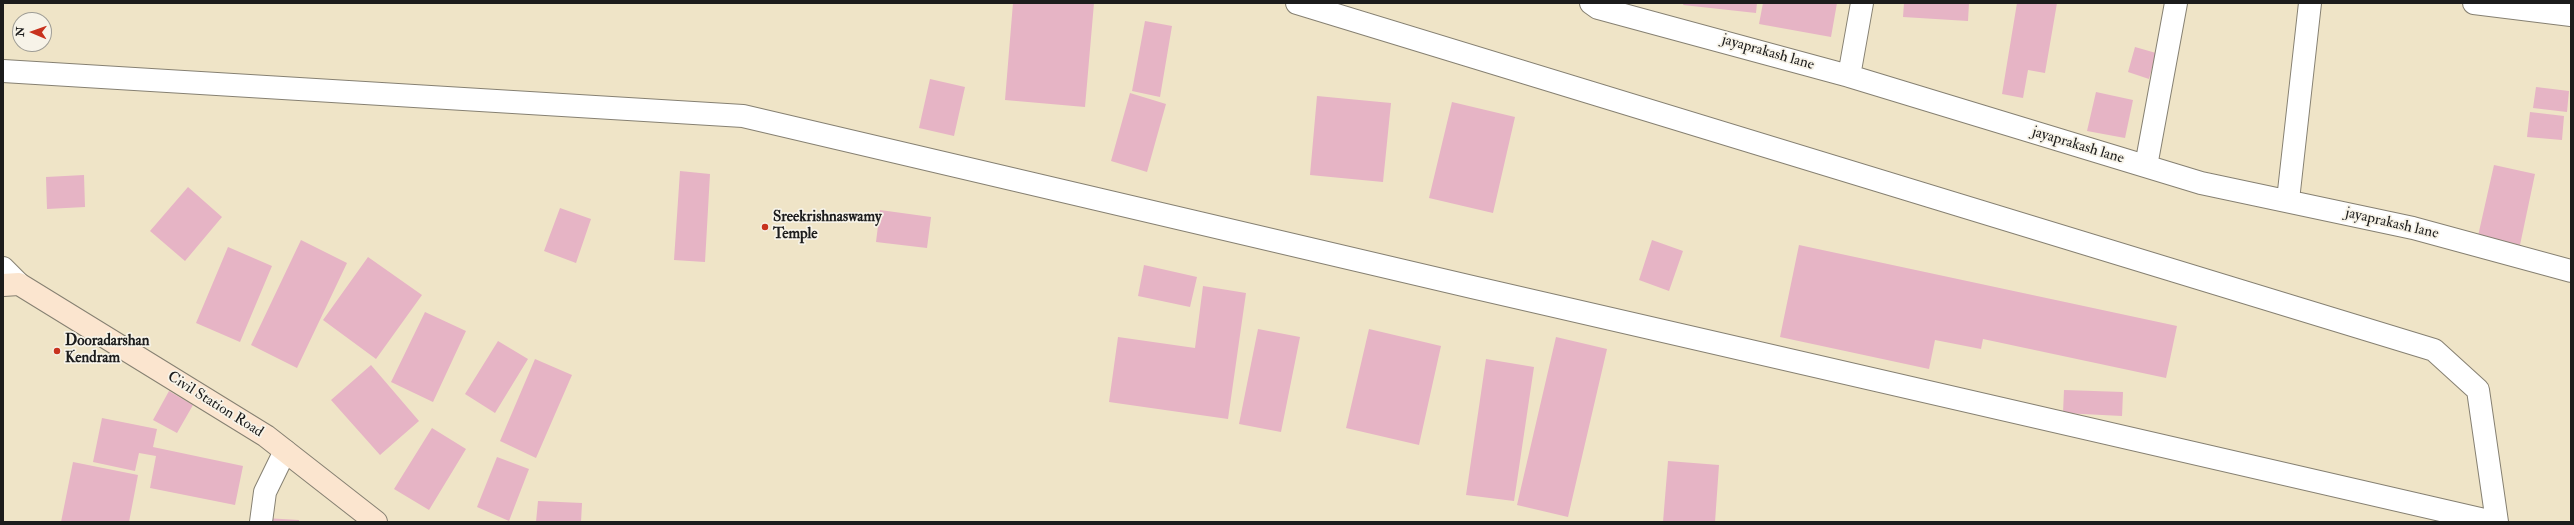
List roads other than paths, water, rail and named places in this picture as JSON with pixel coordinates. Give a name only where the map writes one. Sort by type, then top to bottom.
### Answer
[{"type":"main road","name":"Civil Station Road","points":[[11,285],[266,436],[376,522]]},
{"type":"street","points":[[1297,3],[2434,350],[2478,390],[2497,522]]},
{"type":"street","name":"jayaprakash lane","points":[[1591,3],[1598,8],[1849,76],[2201,183],[2288,200],[2413,228],[2571,272]]},
{"type":"street","points":[[1849,76],[1862,3]]},
{"type":"street","points":[[2146,166],[2176,3]]},
{"type":"street","points":[[2288,200],[2310,3]]},
{"type":"street","points":[[2474,3],[2571,15]]},
{"type":"street","points":[[3,71],[743,116],[1472,288],[2493,522]]},
{"type":"street","points":[[3,268],[11,285]]},
{"type":"street","points":[[261,522],[265,492],[285,451]]},
{"type":"place","name":"Sreekrishnaswamy Temple","points":[[765,227]]},
{"type":"place","name":"Dooradarshan Kendram","points":[[57,351]]}]
